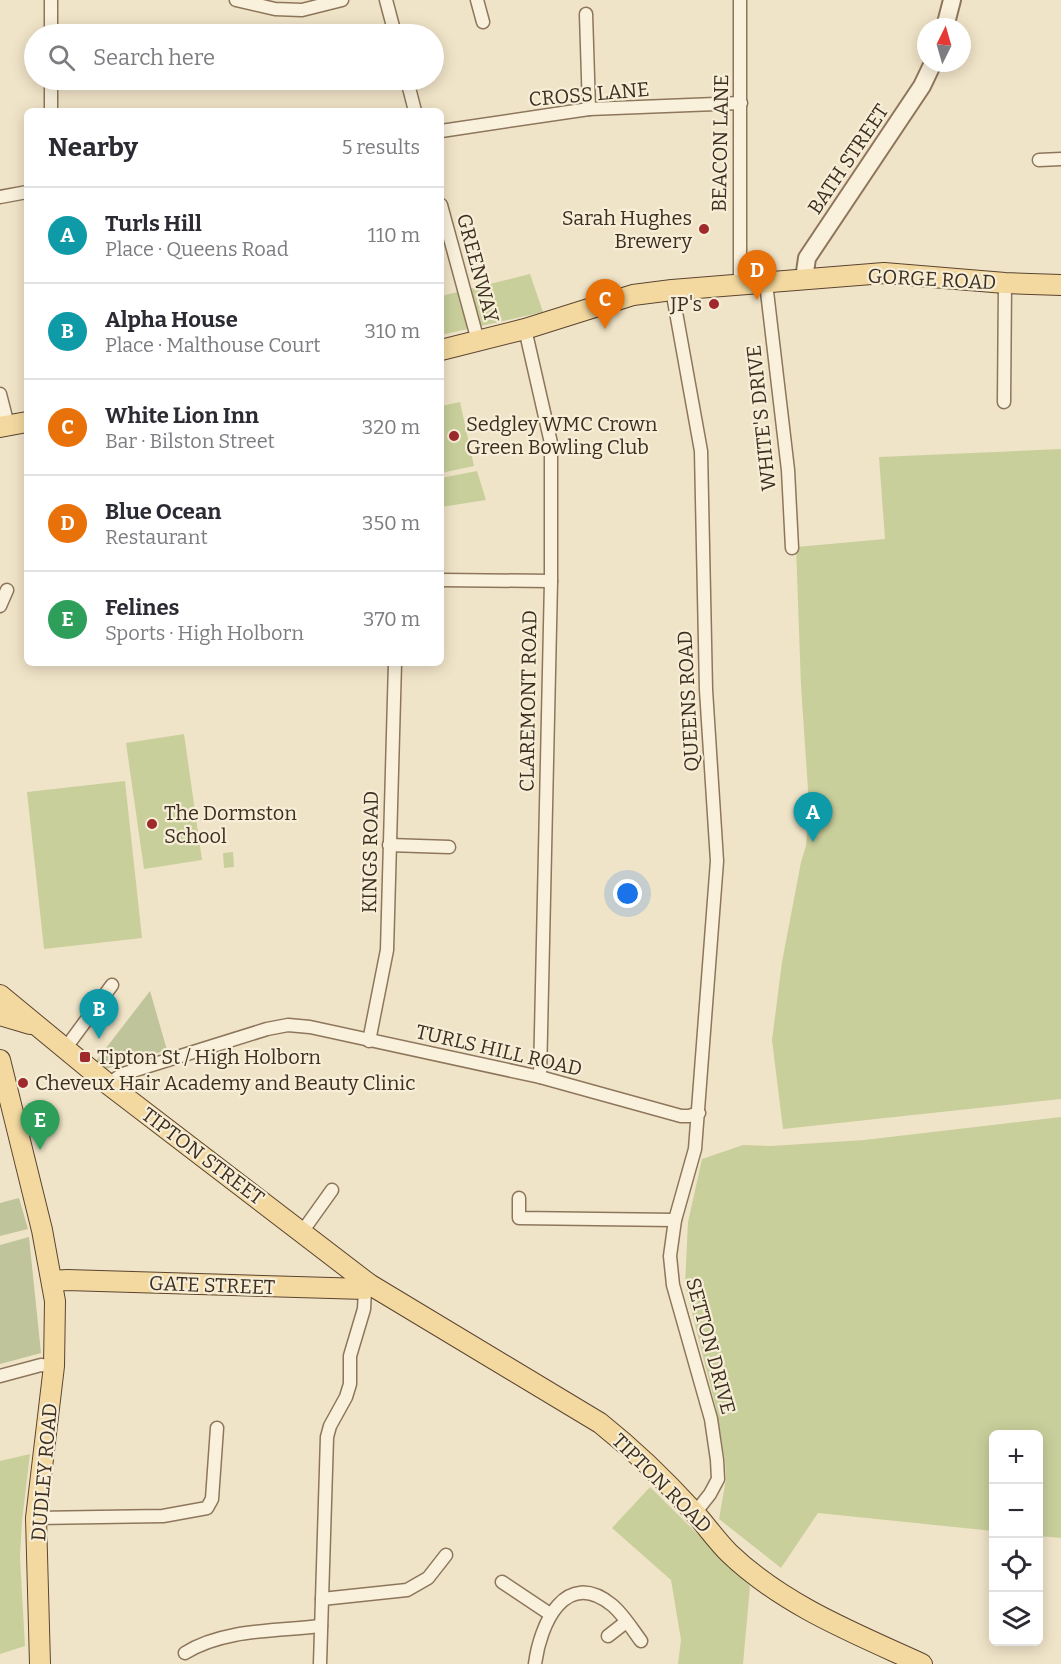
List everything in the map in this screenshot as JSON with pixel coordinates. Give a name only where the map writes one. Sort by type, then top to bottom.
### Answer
[{"type":"main road","name":"GORGE ROAD","points":[[444,349],[525,329],[633,295],[672,290],[884,273],[1061,285]]},
{"type":"main road","name":"TIPTON STREET","points":[[0,995],[108,1084],[340,1263]]},
{"type":"main road","name":"TIPTON STREET","points":[[0,1015],[16,1018],[38,1027]]},
{"type":"main road","name":"DUDLEY ROAD","points":[[0,1060],[42,1230],[55,1300],[54,1366],[36,1518],[40,1664]]},
{"type":"main road","name":"TIPTON ROAD","points":[[340,1263],[367,1286],[600,1423],[652,1467],[728,1552],[792,1602],[922,1664]]},
{"type":"main road","name":"GATE STREET","points":[[53,1281],[367,1286]]},
{"type":"street","points":[[51,0],[51,24]]},
{"type":"street","points":[[236,0],[275,9],[302,10],[342,0]]},
{"type":"street","points":[[386,0],[392,24]]},
{"type":"street","points":[[477,0],[483,22]]},
{"type":"street","name":"BEACON LANE","points":[[740,0],[740,286]]},
{"type":"street","points":[[947,18],[952,0]]},
{"type":"street","points":[[586,14],[589,110]]},
{"type":"street","name":"BATH STREET","points":[[804,279],[807,258],[922,87],[929,72]]},
{"type":"street","points":[[51,90],[51,108]]},
{"type":"street","points":[[410,90],[414,108]]},
{"type":"street","name":"CROSS LANE","points":[[444,131],[589,110],[741,103]]},
{"type":"street","points":[[1039,159],[1061,159]]},
{"type":"street","points":[[0,197],[24,193]]},
{"type":"street","name":"GREENWAY","points":[[444,216],[478,341]]},
{"type":"street","points":[[1004,402],[1005,283]]},
{"type":"street","name":"WHITE'S DRIVE","points":[[766,284],[788,470],[792,548]]},
{"type":"street","name":"QUEENS ROAD","points":[[672,290],[701,451],[706,690],[717,861],[699,1113]]},
{"type":"street","name":"CLAREMONT ROAD","points":[[525,329],[551,443],[551,581],[540,1077]]},
{"type":"street","points":[[0,394],[12,425]]},
{"type":"street","points":[[444,580],[551,581]]},
{"type":"street","points":[[0,606],[8,590]]},
{"type":"street","name":"KINGS ROAD","points":[[369,1041],[387,950],[394,666]]},
{"type":"street","points":[[389,845],[449,847]]},
{"type":"street","points":[[65,1049],[112,985]]},
{"type":"street","name":"TURLS HILL ROAD","points":[[108,1084],[123,1074],[267,1029],[288,1026],[310,1027],[540,1077],[681,1116],[699,1113]]},
{"type":"street","name":"SETTON DRIVE","points":[[694,1513],[710,1494],[718,1479],[717,1460],[711,1419],[673,1285],[670,1256],[675,1220],[695,1149],[699,1113]]},
{"type":"street","points":[[302,1232],[332,1190]]},
{"type":"street","points":[[519,1198],[519,1218],[675,1220]]},
{"type":"street","points":[[320,1664],[327,1437],[350,1384],[350,1356],[364,1309],[367,1286]]},
{"type":"street","points":[[0,1376],[41,1365],[54,1366]]},
{"type":"street","points":[[36,1518],[163,1516],[207,1508],[212,1499],[217,1428]]},
{"type":"street","points":[[322,1599],[407,1590],[428,1578],[446,1555]]},
{"type":"street","points":[[502,1582],[550,1614]]},
{"type":"street","points":[[535,1664],[539,1644],[550,1614],[563,1599],[571,1595],[584,1593],[612,1605],[641,1641]]},
{"type":"street","points":[[608,1636],[626,1622]]},
{"type":"street","points":[[185,1653],[196,1646],[232,1636],[321,1626]]},
{"type":"green space","points":[[530,274],[543,312],[444,334],[444,295]]},
{"type":"green space","name":"Sedgley WMC Crown Green Bowling Club","points":[[460,402],[474,466],[444,472],[444,405]]},
{"type":"green space","points":[[1061,449],[1061,1099],[783,1129],[772,1040],[782,962],[806,846],[808,823],[796,547],[885,539],[879,457]]},
{"type":"green space","points":[[477,471],[486,500],[444,507],[444,477]]},
{"type":"green space","points":[[184,734],[202,860],[144,869],[126,743]]},
{"type":"green space","points":[[125,781],[142,938],[44,949],[27,792]]},
{"type":"green space","points":[[233,852],[234,867],[224,868],[223,853]]},
{"type":"green space","points":[[150,991],[167,1050],[106,1069],[96,1061]]},
{"type":"green space","points":[[1061,1117],[1061,1538],[1043,1536],[1043,1430],[989,1430],[989,1531],[818,1513],[781,1568],[719,1519],[726,1479],[725,1461],[716,1408],[685,1285],[688,1222],[702,1159],[743,1145],[771,1146],[864,1140]]},
{"type":"green space","points":[[19,1198],[28,1229],[0,1236],[0,1203]]},
{"type":"green space","points":[[29,1237],[41,1353],[0,1364],[0,1245]]},
{"type":"green space","points":[[30,1454],[20,1557],[25,1646],[0,1654],[0,1461]]},
{"type":"green space","points":[[650,1487],[750,1586],[743,1664],[678,1664],[681,1640],[671,1580],[612,1528]]},
{"type":"place","name":"Sarah Hughes Brewery","points":[[704,229]]},
{"type":"place","name":"Blue Ocean","points":[[757,300]]},
{"type":"place","name":"JP's","points":[[714,304]]},
{"type":"place","name":"White Lion Inn","points":[[605,329]]},
{"type":"place","name":"Sedgley WMC Crown Green Bowling Club","points":[[454,436]]},
{"type":"place","name":"The Dormston School","points":[[152,824]]},
{"type":"place","name":"Turls Hill","points":[[813,842]]},
{"type":"place","name":"Alpha House","points":[[99,1039]]},
{"type":"place","name":"Tipton St / High Holborn","points":[[85,1057]]},
{"type":"place","name":"Cheveux Hair Academy and Beauty Clinic","points":[[23,1083]]},
{"type":"place","name":"Felines","points":[[40,1150]]}]
